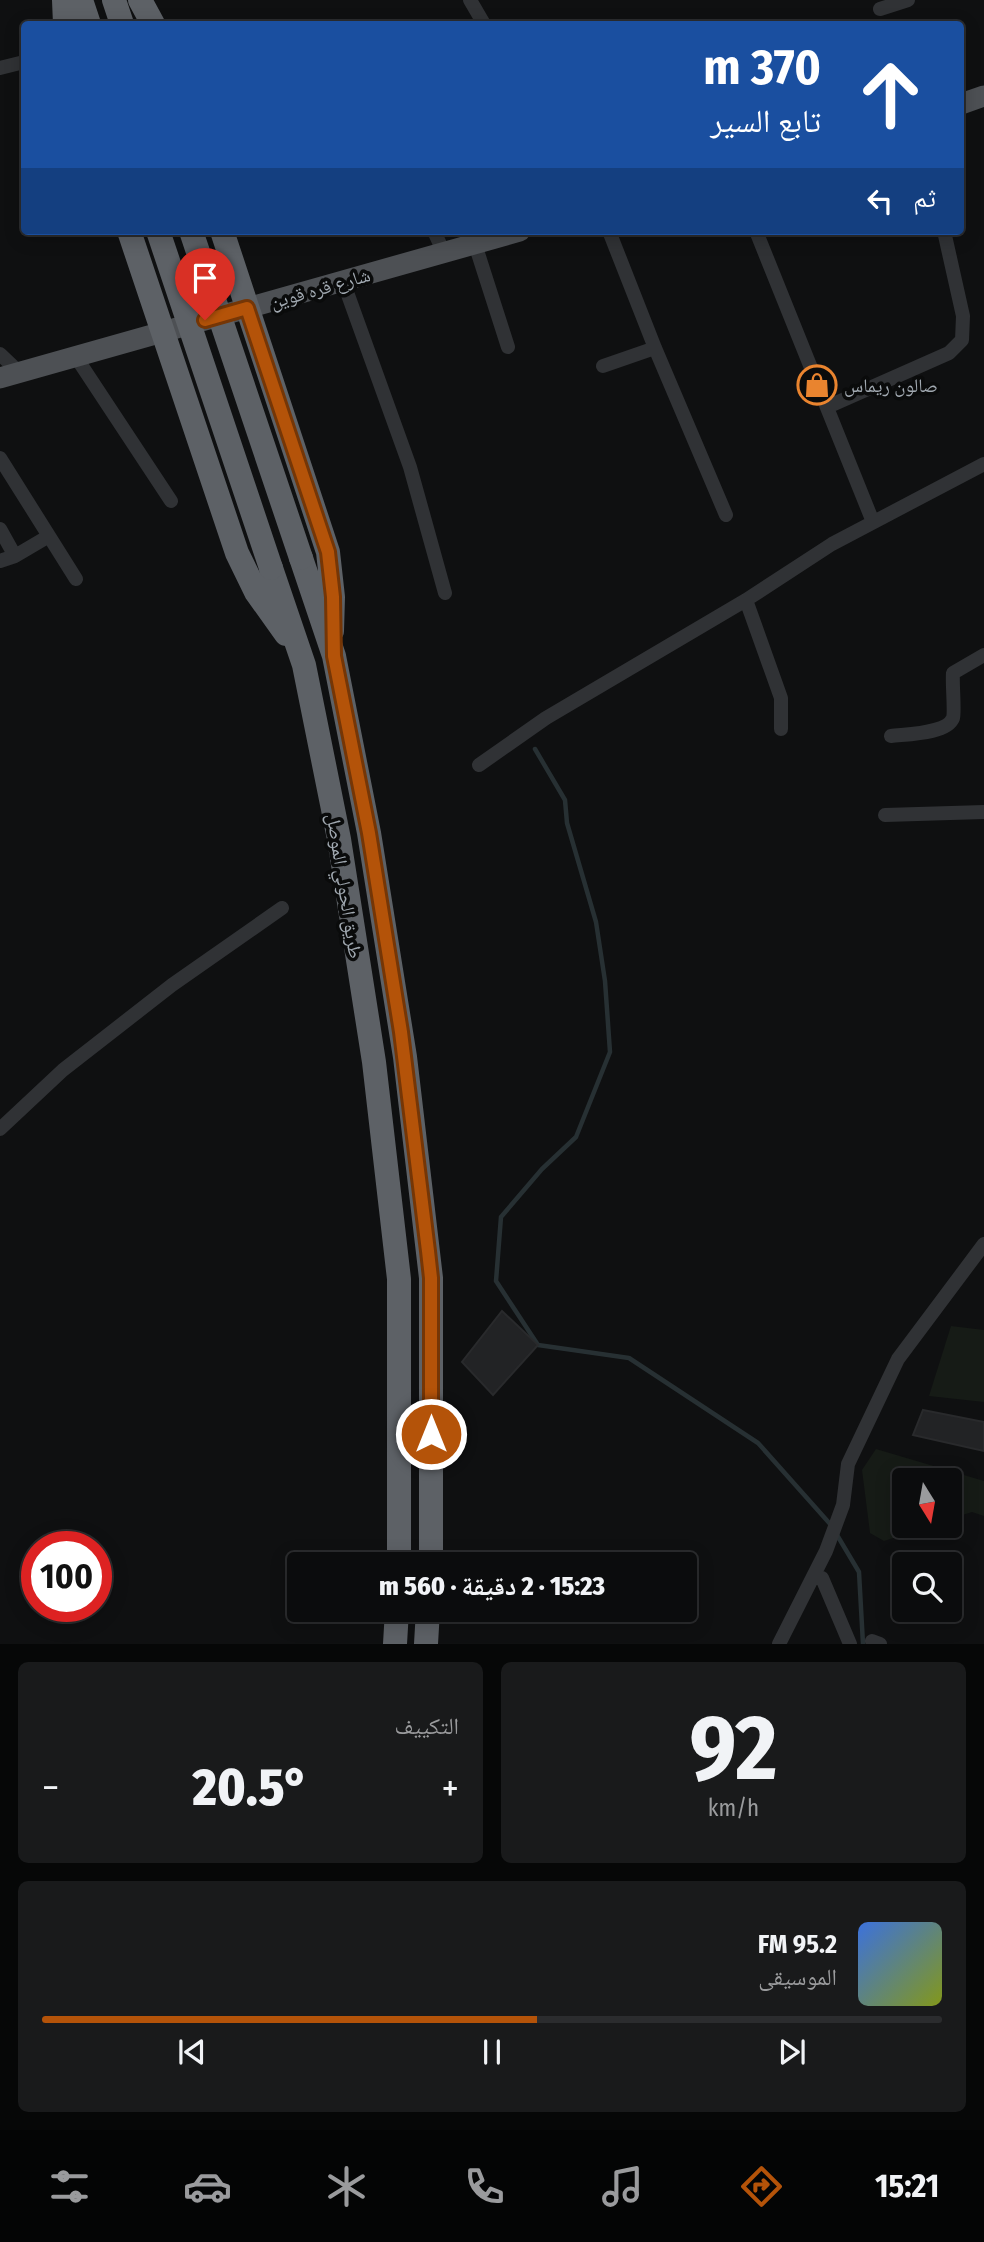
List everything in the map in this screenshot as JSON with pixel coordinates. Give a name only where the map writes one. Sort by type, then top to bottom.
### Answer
[{"type":"highway","points":[[64,0],[65,21]]},
{"type":"highway","points":[[81,0],[88,21]]},
{"type":"highway","points":[[114,0],[121,21]]},
{"type":"highway","points":[[140,0],[151,21]]},
{"type":"highway","points":[[130,235],[237,553],[256,592],[294,645],[304,665]]},
{"type":"highway","name":"طريق الحولي الموصل","points":[[159,235],[304,665],[339,839],[374,1062],[399,1279],[400,1552]]},
{"type":"highway","name":"طريق الحولي الموصل","points":[[192,235],[334,656],[369,833],[405,1057],[431,1278],[431,1552]]},
{"type":"highway","points":[[223,235],[328,552],[333,597],[334,656]]},
{"type":"highway","points":[[395,1643],[396,1622]]},
{"type":"highway","points":[[426,1643],[427,1622]]},
{"type":"main road","points":[[964,103],[984,96]]},
{"type":"main road","name":"شارع قره قوين","points":[[10,376],[506,235]]},
{"type":"street","points":[[470,0],[482,21]]},
{"type":"street","points":[[880,9],[908,0]]},
{"type":"street","points":[[0,68],[21,63]]},
{"type":"street","points":[[436,235],[444,253]]},
{"type":"street","points":[[611,235],[726,515]]},
{"type":"street","points":[[758,235],[873,522]]},
{"type":"street","points":[[827,407],[949,353],[962,340],[963,316],[945,235]]},
{"type":"street","points":[[475,244],[508,347]]},
{"type":"street","points":[[343,281],[410,467],[445,593]]},
{"type":"street","points":[[603,366],[655,348]]},
{"type":"street","points":[[0,354],[10,376]]},
{"type":"street","points":[[76,357],[171,501]]},
{"type":"street","points":[[0,458],[76,579]]},
{"type":"street","points":[[480,765],[546,718],[746,600],[832,544],[984,464]]},
{"type":"street","points":[[0,529],[15,556]]},
{"type":"street","points":[[0,561],[15,556],[49,536]]},
{"type":"street","points":[[746,600],[781,698],[781,729]]},
{"type":"street","points":[[891,736],[938,730],[948,725],[954,717],[953,673],[984,655]]},
{"type":"street","points":[[885,815],[984,812]]},
{"type":"street","points":[[0,1129],[85,1053],[172,985],[282,908]]},
{"type":"street","points":[[779,1643],[826,1551],[843,1505],[848,1464],[898,1359],[984,1244]]},
{"type":"street","points":[[822,1578],[850,1643]]},
{"type":"shaded area","points":[[951,1326],[984,1330],[984,1402],[929,1396]]},
{"type":"shaded area","points":[[876,1449],[940,1468],[892,1468],[893,1538],[884,1541],[870,1533],[862,1470]]},
{"type":"shaded area","points":[[962,1474],[984,1481],[984,1516],[972,1512],[962,1515]]},
{"type":"building","points":[[502,1311],[538,1345],[493,1395],[462,1362]]},
{"type":"building","points":[[923,1410],[984,1422],[984,1451],[913,1435]]},
{"type":"waterway","points":[[535,749],[565,800],[567,823],[596,922],[605,981],[610,1052],[576,1137],[542,1169],[501,1217],[496,1281],[538,1345],[629,1358],[758,1443],[831,1525]]},
{"type":"waterway","points":[[837,1535],[859,1572],[863,1644]]},
{"type":"place","name":"صالون ريماس","points":[[817,385]]},
{"type":"route","points":[[205,320],[247,308],[328,552],[332,578],[334,656],[369,833],[405,1057],[428,1251],[431,1278],[431,1434]]}]
